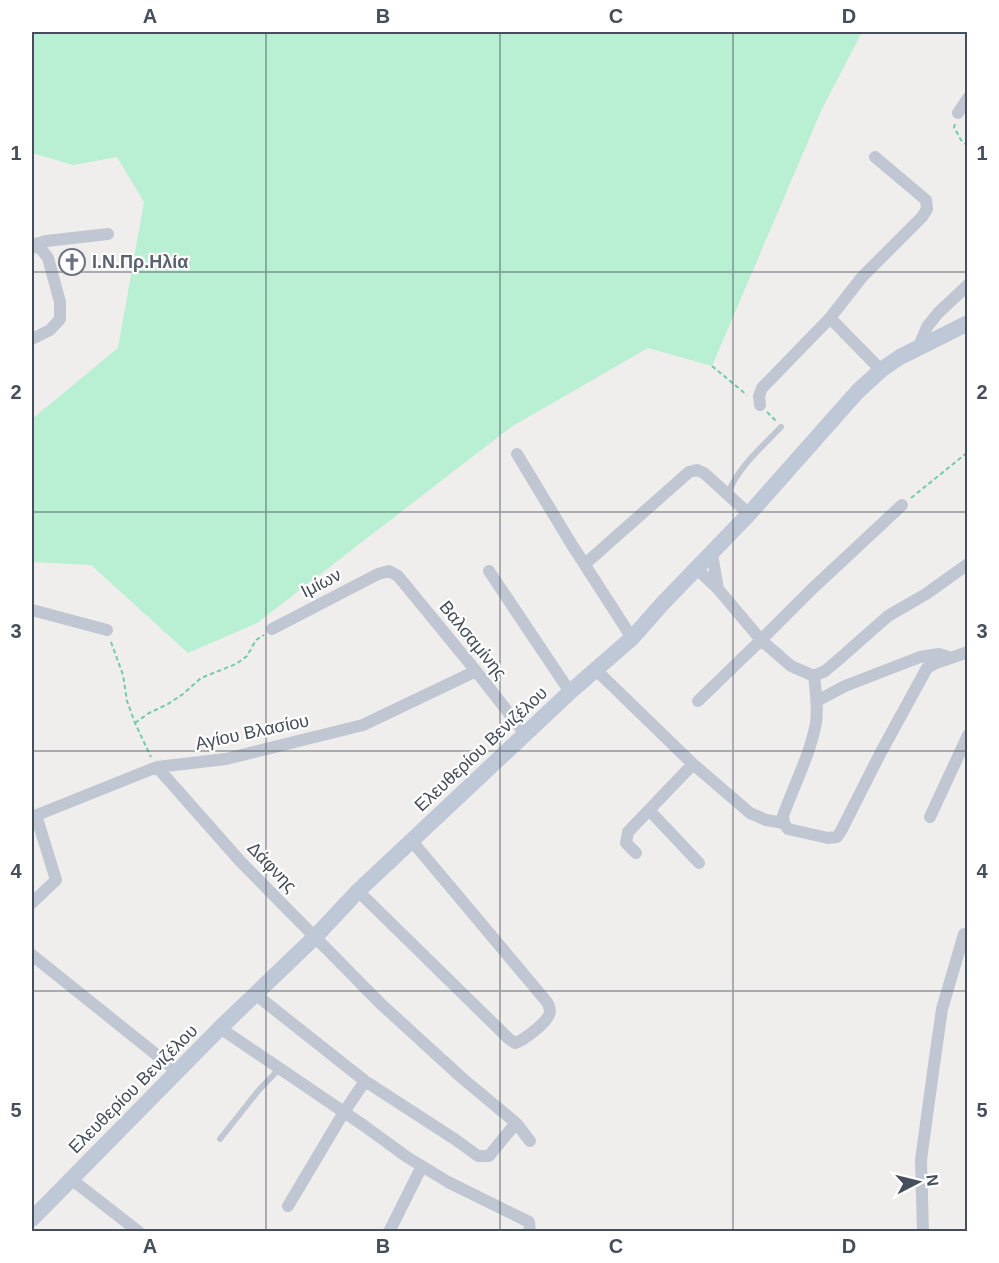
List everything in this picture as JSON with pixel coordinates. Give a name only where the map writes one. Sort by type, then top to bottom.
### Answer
[{"type":"street","points":[[958,113],[968,98]]},
{"type":"street","points":[[760,405],[759,396],[762,388],[830,318],[862,277],[922,217],[927,209],[926,200],[875,157]]},
{"type":"street","points":[[32,245],[46,241],[108,234]]},
{"type":"street","points":[[32,245],[42,250],[48,258],[60,302],[60,319],[50,330],[32,339]]},
{"type":"street","points":[[919,346],[927,327],[938,313],[968,285]]},
{"type":"street","points":[[830,318],[881,370]]},
{"type":"street","name":"Ελευθερίου Βενιζέλου","points":[[32,1220],[220,1028],[315,937],[358,891],[570,692],[632,638],[749,514],[858,390],[900,357],[968,322]]},
{"type":"street","points":[[517,454],[632,638]]},
{"type":"street","points":[[585,564],[689,472],[697,470],[704,473],[749,514]]},
{"type":"street","points":[[698,701],[902,505]]},
{"type":"street","points":[[712,554],[718,589]]},
{"type":"street","points":[[697,568],[761,640],[791,666],[814,676],[825,671],[888,616],[926,594],[968,564]]},
{"type":"street","name":"Ιμίων","points":[[272,629],[378,574],[389,571]]},
{"type":"street","name":"Βαλσαμίνης","points":[[389,571],[398,576],[476,670],[526,735]]},
{"type":"street","points":[[489,571],[570,692]]},
{"type":"street","points":[[32,610],[106,630]]},
{"type":"street","points":[[814,676],[817,701],[816,723],[808,752],[783,816],[788,829],[828,838],[837,837],[927,668],[968,652]]},
{"type":"street","points":[[817,701],[845,686],[920,657],[939,654],[950,658]]},
{"type":"street","name":"Αγίου Βλασίου","points":[[34,816],[157,768],[226,759],[363,725],[476,670]]},
{"type":"street","points":[[596,670],[693,764],[750,813],[766,820],[784,823]]},
{"type":"street","points":[[930,817],[968,735]]},
{"type":"street","points":[[636,853],[626,843],[628,832],[693,764]]},
{"type":"street","name":"Δάφνης","points":[[157,768],[240,861],[381,1004],[462,1078],[516,1123],[530,1141]]},
{"type":"street","points":[[649,810],[699,863]]},
{"type":"street","points":[[32,903],[56,880],[34,816]]},
{"type":"street","points":[[358,891],[515,1043],[524,1040],[549,1017],[551,1010],[548,1002],[411,840]]},
{"type":"street","points":[[923,1232],[921,1160],[933,1072],[942,1010],[964,934]]},
{"type":"street","points":[[32,955],[177,1072]]},
{"type":"street","points":[[255,994],[365,1081],[478,1156],[489,1156],[516,1123]]},
{"type":"street","points":[[220,1028],[422,1166],[448,1182],[529,1222],[530,1232]]},
{"type":"street","points":[[288,1206],[365,1081]]},
{"type":"street","points":[[389,1232],[422,1166]]},
{"type":"street","points":[[71,1179],[137,1231]]},
{"type":"lane","points":[[728,495],[731,486],[746,465],[782,427]]},
{"type":"lane","points":[[220,1139],[258,1091],[279,1069]]},
{"type":"path","points":[[958,113],[954,127],[961,140],[968,146]]},
{"type":"path","points":[[902,505],[968,452]]},
{"type":"path","points":[[135,723],[149,712],[176,699],[201,678],[236,664],[247,656],[256,640],[272,629]]},
{"type":"path","points":[[106,630],[123,675],[135,723],[157,768]]},
{"type":"green space","points":[[32,32],[862,32],[821,111],[712,366],[648,348],[511,427],[257,623],[188,653],[91,565],[32,562],[32,419],[118,348],[144,202],[117,157],[73,165],[32,153]]},
{"type":"place","name":"Ι.Ν.Πρ.Ηλία","points":[[72,262]]}]
